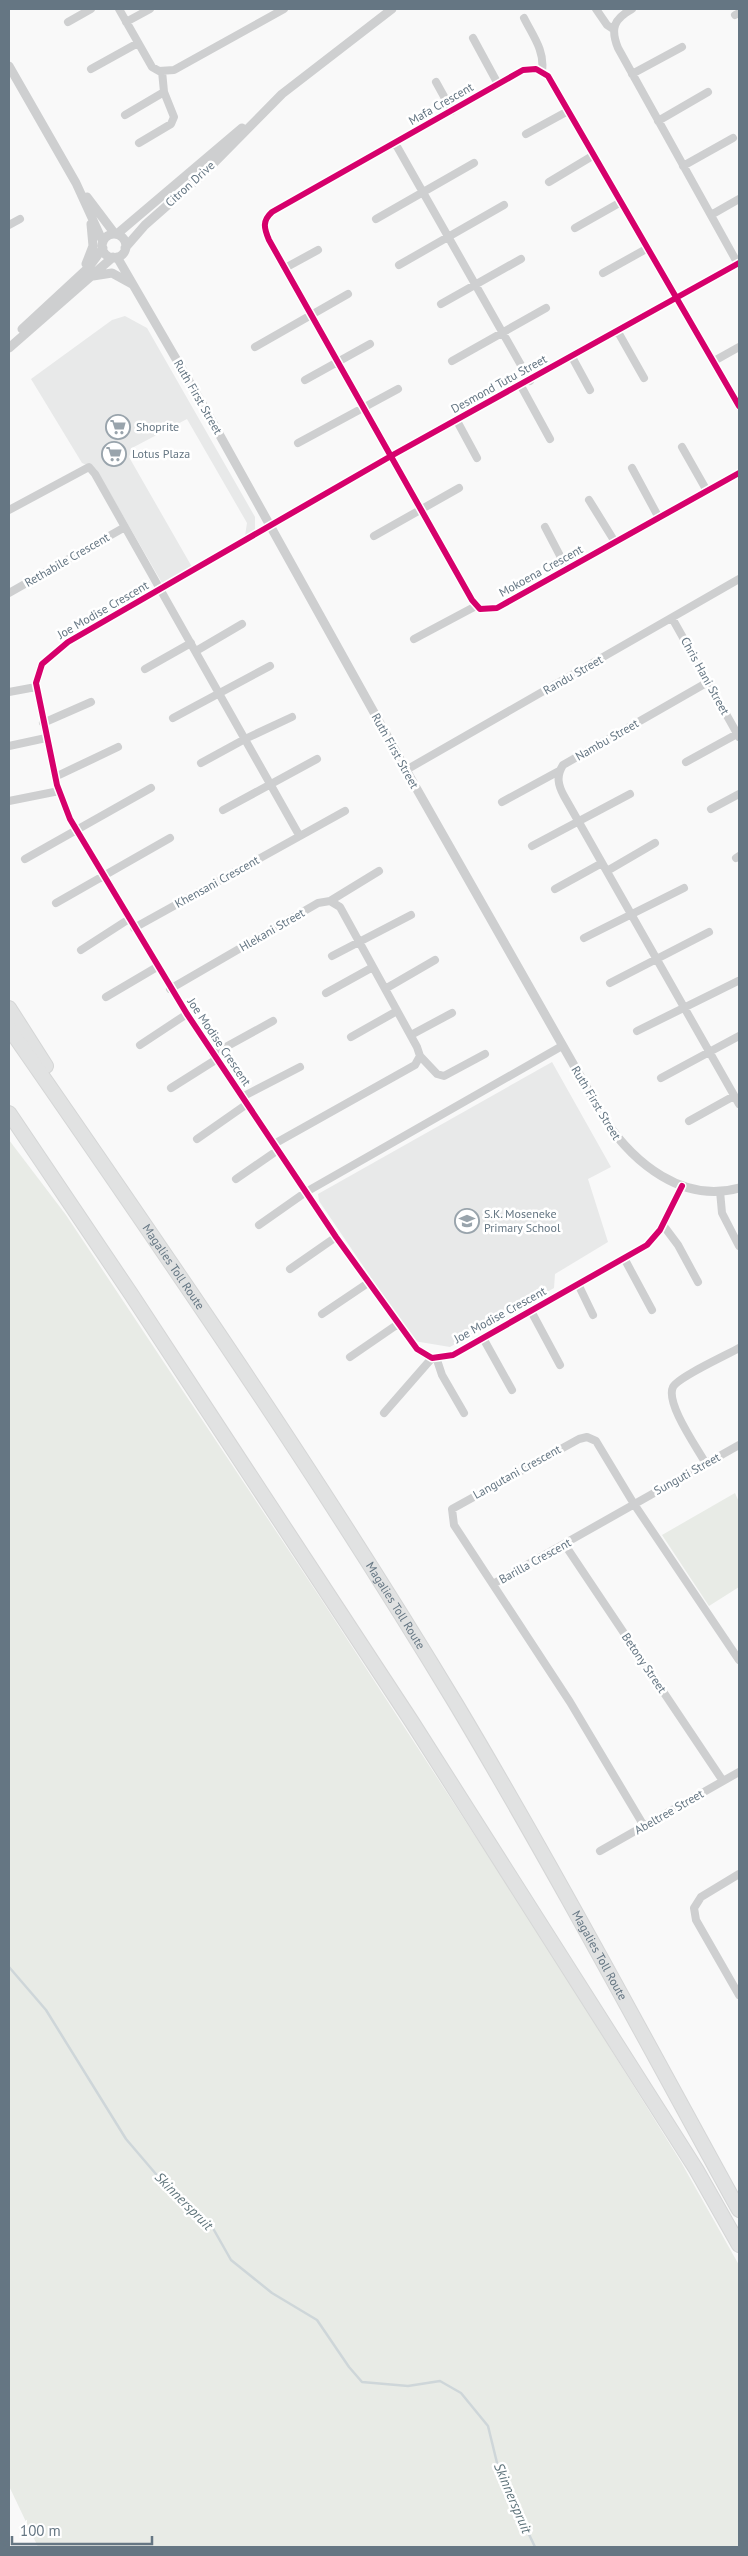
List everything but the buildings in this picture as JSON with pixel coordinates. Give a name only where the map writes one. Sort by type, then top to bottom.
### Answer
[{"type":"highway","points":[[9,1008],[184,1280]]},
{"type":"highway","name":"Magalies Toll Route","points":[[9,1028],[184,1280],[339,1516],[456,1705],[553,1872],[739,2210]]},
{"type":"highway","points":[[9,1113],[131,1294],[513,1879],[696,2169],[739,2245]]},
{"type":"highway","points":[[9,1128],[131,1294]]},
{"type":"street","points":[[68,22],[91,9]]},
{"type":"street","points":[[119,9],[152,66],[162,71],[174,70],[284,9]]},
{"type":"street","points":[[126,22],[150,9]]},
{"type":"street","name":"Citron Drive","points":[[9,348],[86,275],[108,236],[116,234],[324,59],[392,9]]},
{"type":"street","points":[[596,9],[606,25],[613,29]]},
{"type":"street","points":[[632,9],[620,15],[615,22],[613,29],[618,48],[710,215],[739,263]]},
{"type":"street","points":[[524,18],[542,53],[544,60],[542,71],[594,155],[739,406]]},
{"type":"street","points":[[473,38],[498,84]]},
{"type":"street","points":[[91,70],[138,43]]},
{"type":"street","points":[[632,74],[682,47]]},
{"type":"street","points":[[9,66],[76,183],[106,254],[115,257]]},
{"type":"street","name":"Mafa Crescent","points":[[391,456],[265,231],[266,218],[272,212],[523,70],[530,68],[542,71]]},
{"type":"street","points":[[139,143],[171,124],[174,117],[164,92],[162,71]]},
{"type":"street","name":"Mafa Crescent","points":[[436,82],[452,111]]},
{"type":"street","points":[[125,115],[164,92]]},
{"type":"street","points":[[658,121],[708,92]]},
{"type":"street","points":[[526,134],[568,111]]},
{"type":"street","name":"Citron Drive","points":[[9,341],[86,275],[122,254],[145,225],[203,174],[254,119]]},
{"type":"street","points":[[683,166],[733,138]]},
{"type":"street","points":[[395,143],[530,381]]},
{"type":"street","points":[[549,182],[594,155]]},
{"type":"street","points":[[376,219],[474,163]]},
{"type":"street","points":[[76,183],[116,234],[125,241],[125,248]]},
{"type":"street","points":[[710,215],[739,199]]},
{"type":"street","points":[[575,228],[621,202]]},
{"type":"street","points":[[399,265],[504,205]]},
{"type":"street","points":[[87,207],[93,234],[93,246],[86,275],[112,273],[134,285]]},
{"type":"street","points":[[9,225],[20,219]]},
{"type":"street","points":[[603,273],[648,248]]},
{"type":"street","points":[[285,268],[318,250]]},
{"type":"street","name":"Ruth First Street","points":[[115,257],[134,285],[562,1046],[621,1144],[642,1163],[682,1186],[702,1191],[739,1188]]},
{"type":"street","points":[[441,304],[521,259]]},
{"type":"street","name":"Desmond Tutu Street","points":[[271,527],[391,456],[530,381],[739,263]]},
{"type":"street","points":[[255,347],[348,294]]},
{"type":"street","points":[[452,361],[546,308]]},
{"type":"street","points":[[618,332],[644,378]]},
{"type":"street","points":[[305,380],[370,344]]},
{"type":"street","points":[[714,361],[739,347]]},
{"type":"street","points":[[572,357],[590,390]]},
{"type":"street","name":"Desmond Tutu Street","points":[[520,386],[550,439]]},
{"type":"street","points":[[298,443],[398,389]]},
{"type":"street","name":"Desmond Tutu Street","points":[[457,420],[477,458]]},
{"type":"street","points":[[682,448],[707,491]]},
{"type":"street","points":[[391,456],[476,606]]},
{"type":"street","points":[[9,510],[89,467],[101,482],[299,836]]},
{"type":"street","points":[[632,468],[659,518]]},
{"type":"street","name":"Mokoena Crescent","points":[[414,639],[476,606],[486,610],[497,608],[739,473]]},
{"type":"street","points":[[374,536],[459,488]]},
{"type":"street","points":[[589,500],[615,542]]},
{"type":"street","name":"Rethabile Crescent","points":[[9,593],[125,527]]},
{"type":"street","name":"Joe Modise Crescent","points":[[271,527],[68,642],[49,656],[38,672],[36,687],[59,791],[76,830],[170,989],[368,1283],[417,1349],[434,1358],[453,1355],[647,1244],[663,1225],[682,1186]]},
{"type":"street","name":"Mokoena Crescent","points":[[545,527],[567,569]]},
{"type":"street","name":"Randu Street","points":[[406,770],[739,579]]},
{"type":"street","name":"Chris Hani Street","points":[[672,618],[738,736],[686,762]]},
{"type":"street","points":[[196,651],[242,624]]},
{"type":"street","points":[[144,669],[191,643]]},
{"type":"street","points":[[172,718],[270,666]]},
{"type":"street","name":"Nambu Street","points":[[502,802],[559,771],[563,765],[708,682]]},
{"type":"street","points":[[9,692],[36,687]]},
{"type":"street","points":[[43,723],[91,702]]},
{"type":"street","points":[[201,763],[245,739],[292,717]]},
{"type":"street","points":[[9,746],[46,738]]},
{"type":"street","points":[[55,777],[118,747]]},
{"type":"street","points":[[223,810],[317,759]]},
{"type":"street","points":[[559,771],[559,787],[739,1104]]},
{"type":"street","points":[[25,859],[151,788]]},
{"type":"street","points":[[9,800],[59,791]]},
{"type":"street","points":[[532,846],[580,823],[630,794]]},
{"type":"street","points":[[712,810],[739,794]]},
{"type":"street","name":"Khensani Crescent","points":[[134,928],[345,811]]},
{"type":"street","points":[[56,903],[170,838]]},
{"type":"street","points":[[607,871],[655,843]]},
{"type":"street","points":[[555,889],[602,863]]},
{"type":"street","name":"Hlekani Street","points":[[170,989],[318,903],[330,901],[379,872]]},
{"type":"street","points":[[584,938],[684,888]]},
{"type":"street","points":[[330,901],[340,907],[411,1035],[420,1056],[438,1074],[444,1076],[485,1054]]},
{"type":"street","points":[[332,956],[411,915]]},
{"type":"street","points":[[81,950],[129,919]]},
{"type":"street","points":[[610,983],[709,932]]},
{"type":"street","points":[[385,989],[436,960]]},
{"type":"street","points":[[106,996],[157,967]]},
{"type":"street","points":[[326,993],[373,967]]},
{"type":"street","points":[[637,1031],[738,981]]},
{"type":"street","points":[[351,1036],[398,1012]]},
{"type":"street","points":[[411,1035],[452,1013]]},
{"type":"street","name":"Joe Modise Crescent","points":[[140,1045],[186,1014]]},
{"type":"street","name":"Joe Modise Crescent","points":[[171,1088],[215,1057],[273,1021]]},
{"type":"street","points":[[661,1078],[739,1036]]},
{"type":"street","points":[[259,1225],[306,1192],[562,1046]]},
{"type":"street","points":[[236,1179],[276,1147],[414,1065],[420,1056]]},
{"type":"street","name":"Joe Modise Crescent","points":[[242,1097],[300,1067]]},
{"type":"street","points":[[688,1121],[734,1096]]},
{"type":"street","name":"Joe Modise Crescent","points":[[198,1140],[247,1104]]},
{"type":"street","points":[[720,1191],[722,1213],[739,1246]]},
{"type":"street","points":[[663,1225],[678,1245],[698,1282]]},
{"type":"street","points":[[290,1268],[336,1237]]},
{"type":"street","points":[[624,1258],[652,1310]]},
{"type":"street","points":[[322,1314],[368,1283]]},
{"type":"street","points":[[578,1284],[593,1315]]},
{"type":"street","name":"Joe Modise Crescent","points":[[531,1311],[560,1365]]},
{"type":"street","points":[[350,1357],[398,1324]]},
{"type":"street","points":[[483,1338],[512,1390]]},
{"type":"street","points":[[706,1464],[672,1405],[671,1392],[678,1382],[739,1348]]},
{"type":"street","points":[[384,1413],[434,1358],[464,1413]]},
{"type":"street","name":"Langutani Crescent","points":[[493,1584],[454,1525],[451,1513],[456,1506],[579,1439],[587,1437],[596,1441],[601,1446],[634,1504]]},
{"type":"street","name":"Sunguti Street","points":[[634,1504],[739,1446]]},
{"type":"street","points":[[634,1504],[739,1660]]},
{"type":"street","name":"Barilla Crescent","points":[[634,1504],[565,1545],[493,1584],[570,1702],[644,1826]]},
{"type":"street","name":"Betony Street","points":[[565,1545],[723,1781]]},
{"type":"street","name":"Abeltree Street","points":[[600,1852],[739,1772]]},
{"type":"street","points":[[739,1874],[702,1897],[694,1908],[696,1920],[739,1995]]},
{"type":"shaded area","points":[[125,316],[147,328],[255,517],[255,531],[245,536],[247,523],[187,419],[132,448],[129,457],[192,567],[162,583],[96,469],[82,463],[31,379],[112,320]]},
{"type":"shaded area","name":"S.K. Moseneke Primary School","points":[[552,1062],[611,1167],[588,1179],[608,1242],[555,1274],[554,1288],[450,1347],[414,1341],[319,1201],[318,1194]]},
{"type":"shaded area","points":[[9,1140],[66,1215],[321,1599],[544,1942],[681,2162],[739,2265],[739,2547],[38,2547],[9,2486]]},
{"type":"shaded area","points":[[735,1493],[739,1502],[739,1587],[709,1606],[662,1535]]},
{"type":"waterway","name":"Skinnerspruit","points":[[9,1967],[46,2010],[126,2139],[167,2187],[210,2223],[231,2260],[272,2293],[317,2320],[349,2367],[362,2382],[408,2386],[440,2381],[461,2393],[488,2426],[499,2471],[535,2547]]},
{"type":"cycle path","points":[[739,406],[548,76],[536,69],[523,70],[272,212],[265,222],[269,240],[472,600],[480,609],[497,608],[739,473]]},
{"type":"cycle path","points":[[682,1186],[660,1230],[647,1245],[453,1355],[432,1358],[417,1349],[336,1237],[187,1014],[70,819],[57,785],[36,683],[42,664],[68,642],[391,456],[739,263]]},
{"type":"place","name":"Shoprite","points":[[118,427]]},
{"type":"place","name":"Lotus Plaza","points":[[114,454]]},
{"type":"place","name":"S.K. Moseneke Primary School","points":[[467,1221]]}]
